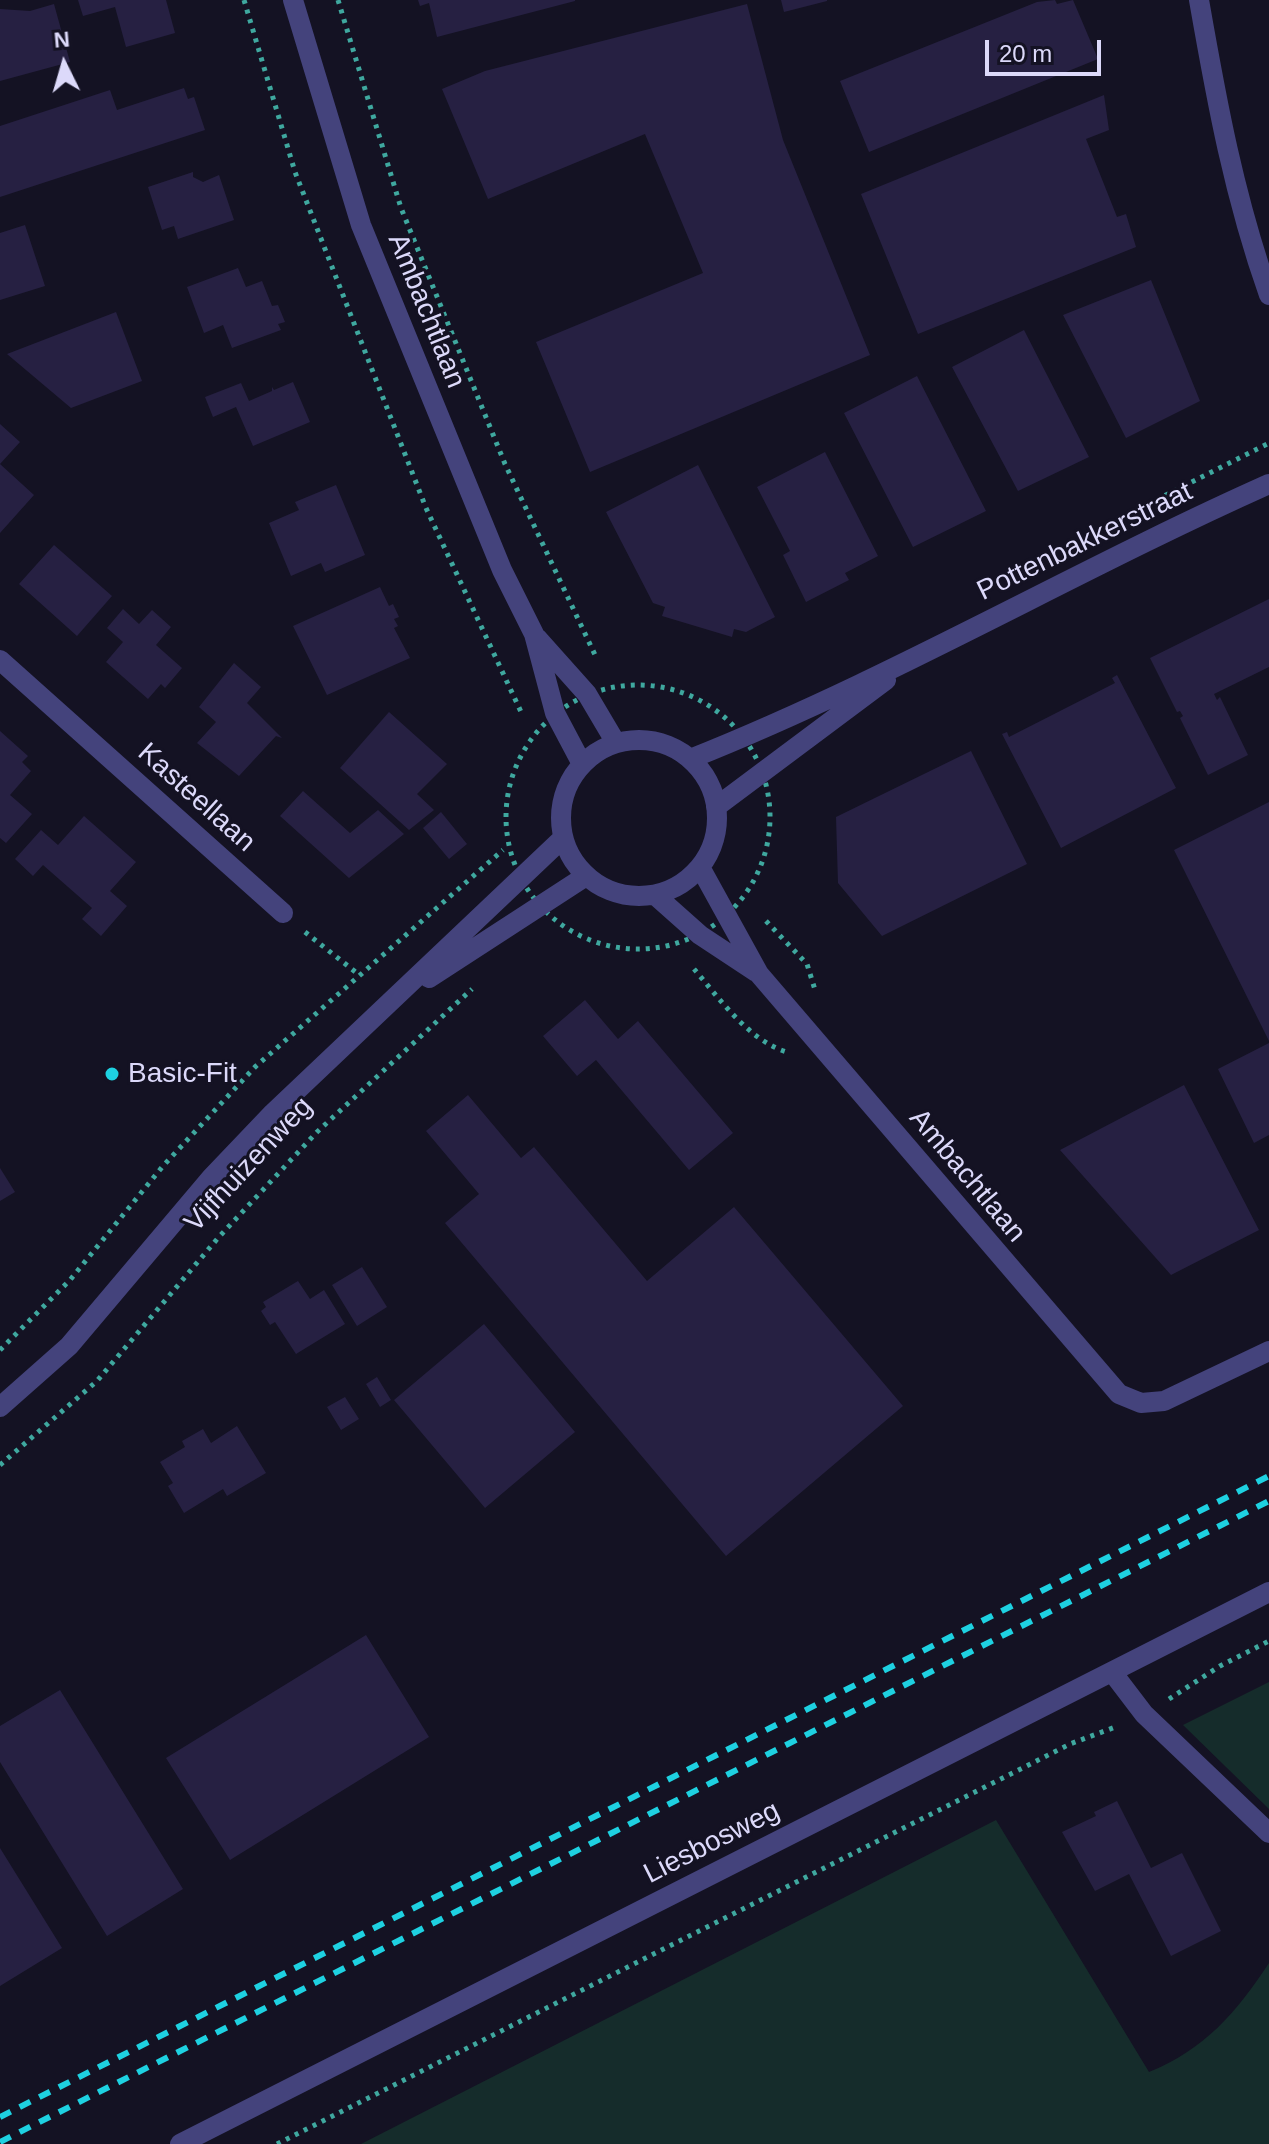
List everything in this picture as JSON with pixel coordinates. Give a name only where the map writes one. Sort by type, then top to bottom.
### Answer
[{"type":"street","name":"Ambachtlaan","points":[[293,0],[361,225],[502,570],[534,634],[555,713],[582,764]]},
{"type":"street","points":[[1199,0],[1220,124],[1241,216],[1269,295]]},
{"type":"street","name":"Pottenbakkerstraat","points":[[690,759],[744,738],[926,652],[1163,532],[1269,484]]},
{"type":"street","name":"Ambachtlaan","points":[[534,634],[587,694],[616,743]]},
{"type":"street","name":"Pottenbakkerstraat","points":[[716,807],[762,770],[926,652]]},
{"type":"street","name":"Kasteellaan","points":[[0,660],[283,913]]},
{"type":"street","points":[[653,741],[690,759],[707,779],[716,807],[715,838],[700,867],[682,884],[655,895],[626,896],[604,888],[586,876],[572,859],[563,838],[563,800],[582,764],[616,743],[653,741]]},
{"type":"street","name":"Vijfhuizenweg","points":[[0,1407],[69,1346],[211,1178],[265,1121],[519,876],[563,838]]},
{"type":"street","name":"Ambachtlaan","points":[[700,867],[759,974],[1119,1394],[1141,1403],[1164,1401],[1187,1393],[1269,1351]]},
{"type":"street","name":"Vijfhuizenweg","points":[[386,1007],[586,876]]},
{"type":"street","name":"Ambachtlaan","points":[[655,895],[700,935],[759,974]]},
{"type":"street","name":"Liesbosweg","points":[[180,2144],[1269,1592]]},
{"type":"street","points":[[1112,1672],[1144,1714],[1269,1833]]},
{"type":"path","points":[[244,0],[295,172],[420,494],[532,736]]},
{"type":"path","points":[[338,0],[401,208],[505,464],[597,659]]},
{"type":"path","points":[[604,673],[611,687]]},
{"type":"path","points":[[0,1350],[70,1280],[163,1166],[255,1067],[508,845],[505,816],[507,792],[515,767],[532,736],[555,713],[587,694],[611,687],[648,685],[691,696],[726,717],[744,738],[762,770],[768,789],[771,825],[767,849],[744,898],[700,935],[635,950],[605,946],[578,936],[556,919],[545,929]]},
{"type":"path","points":[[283,913],[358,974]]},
{"type":"path","points":[[671,943],[681,955]]},
{"type":"path","points":[[692,967],[733,1014],[774,1048],[838,1067]]},
{"type":"path","name":"Vijfhuizenweg","points":[[0,1465],[97,1381],[218,1238],[317,1132],[479,983]]},
{"type":"path","points":[[277,2144],[1070,1744],[1144,1714],[1220,1666],[1269,1641]]},
{"type":"green space","points":[[1269,1682],[1269,1809],[1183,1725]]},
{"type":"green space","points":[[996,1820],[1149,2072],[1186,2053],[1218,2028],[1269,1963],[1269,2144],[361,2144]]},
{"type":"building","points":[[78,0],[166,0],[175,33],[126,47],[115,7],[83,16]]},
{"type":"building","points":[[418,0],[575,1],[437,37],[429,3],[420,6]]},
{"type":"building","points":[[781,0],[827,0],[827,1],[784,12]]},
{"type":"building","points":[[1055,0],[1057,4],[1073,0],[1098,59],[869,152],[840,81],[1037,2]]},
{"type":"building","points":[[54,4],[70,62],[0,81],[0,9],[30,11]]},
{"type":"building","points":[[747,4],[783,140],[870,355],[590,472],[536,342],[703,273],[645,134],[488,199],[442,89],[485,71]]},
{"type":"building","points":[[184,88],[188,99],[194,97],[205,130],[0,197],[0,126],[110,90],[117,110]]},
{"type":"building","points":[[1104,95],[1109,130],[1086,139],[1117,217],[1126,214],[1136,247],[918,334],[861,194]]},
{"type":"building","points":[[193,172],[193,177],[203,182],[219,175],[234,220],[178,239],[174,226],[162,230],[148,187]]},
{"type":"building","points":[[25,225],[45,286],[0,300],[0,233]]},
{"type":"building","points":[[238,268],[246,287],[262,281],[272,306],[278,305],[285,322],[278,324],[281,330],[232,348],[223,325],[204,333],[187,287]]},
{"type":"building","points":[[1151,280],[1200,401],[1126,438],[1063,315]]},
{"type":"building","points":[[116,312],[142,381],[71,408],[7,354]]},
{"type":"building","points":[[1024,330],[1089,457],[1018,491],[952,367]]},
{"type":"building","points":[[917,376],[986,511],[913,547],[844,413]]},
{"type":"building","points":[[293,382],[310,422],[253,446],[236,407],[213,417],[205,397],[241,383],[249,401],[272,391],[272,387],[274,390]]},
{"type":"building","points":[[0,424],[20,442],[0,464]]},
{"type":"building","points":[[825,452],[878,556],[845,573],[849,580],[806,602],[783,555],[790,551],[757,487]]},
{"type":"building","points":[[0,464],[34,495],[0,533]]},
{"type":"building","points":[[698,465],[775,617],[746,632],[734,629],[732,637],[662,616],[665,607],[653,603],[606,512]]},
{"type":"building","points":[[336,485],[365,555],[325,572],[321,563],[291,576],[269,523],[299,510],[295,502]]},
{"type":"building","points":[[54,545],[112,596],[77,636],[19,584]]},
{"type":"building","points":[[380,587],[389,606],[393,604],[399,617],[394,619],[398,626],[394,628],[410,658],[327,695],[293,626]]},
{"type":"building","points":[[1269,599],[1269,667],[1214,694],[1217,700],[1220,697],[1248,755],[1208,775],[1180,718],[1183,716],[1180,711],[1177,712],[1150,658]]},
{"type":"building","points":[[123,609],[139,624],[152,610],[171,627],[156,645],[182,668],[165,688],[161,684],[148,699],[106,662],[123,642],[107,628]]},
{"type":"building","points":[[234,663],[261,687],[247,703],[282,738],[276,736],[239,776],[197,743],[216,722],[199,707]]},
{"type":"building","points":[[1117,675],[1176,788],[1061,848],[1002,734],[1007,732],[1009,737],[1115,683],[1112,678]]},
{"type":"building","points":[[389,712],[447,764],[417,794],[434,810],[409,830],[340,768]]},
{"type":"building","points":[[0,731],[28,756],[22,762],[31,771],[10,795],[32,814],[6,843],[0,838]]},
{"type":"building","points":[[971,751],[1027,864],[882,936],[838,883],[836,817]]},
{"type":"building","points":[[303,791],[350,833],[378,810],[404,834],[349,878],[280,816]]},
{"type":"building","points":[[1269,802],[1269,1041],[1174,850]]},
{"type":"building","points":[[441,812],[467,844],[449,859],[423,828]]},
{"type":"building","points":[[84,816],[136,862],[110,891],[127,906],[101,936],[82,919],[92,908],[43,865],[33,876],[15,859],[41,830],[58,845]]},
{"type":"building","points":[[585,1000],[618,1039],[638,1021],[733,1133],[689,1170],[596,1060],[577,1076],[543,1036]]},
{"type":"building","points":[[1269,1043],[1269,1135],[1254,1143],[1218,1069]]},
{"type":"building","points":[[1184,1085],[1259,1230],[1171,1275],[1060,1150]]},
{"type":"building","points":[[468,1095],[521,1158],[534,1147],[647,1281],[734,1207],[903,1406],[726,1556],[445,1223],[479,1194],[426,1131]]},
{"type":"building","points":[[0,1168],[15,1192],[0,1201]]},
{"type":"building","points":[[362,1267],[387,1307],[357,1326],[332,1285]]},
{"type":"building","points":[[298,1281],[310,1299],[324,1290],[345,1324],[296,1354],[275,1322],[270,1325],[261,1311],[266,1307],[263,1302]]},
{"type":"building","points":[[484,1324],[575,1432],[485,1508],[394,1400]]},
{"type":"building","points":[[377,1377],[391,1400],[380,1407],[366,1384]]},
{"type":"building","points":[[345,1397],[359,1419],[341,1430],[327,1407]]},
{"type":"building","points":[[237,1426],[266,1473],[227,1496],[223,1489],[184,1513],[168,1486],[173,1483],[160,1462],[185,1447],[182,1441],[203,1429],[211,1443]]},
{"type":"building","points":[[366,1635],[429,1737],[230,1860],[166,1758]]},
{"type":"building","points":[[60,1690],[183,1889],[107,1936],[0,1762],[0,1726]]},
{"type":"building","points":[[1117,1801],[1151,1868],[1182,1853],[1221,1931],[1171,1956],[1129,1874],[1095,1891],[1062,1832],[1096,1816],[1094,1812]]},
{"type":"building","points":[[0,1848],[62,1948],[0,1986]]},
{"type":"railway","points":[[0,2117],[1269,1476]]},
{"type":"railway","points":[[0,2142],[1269,1501]]},
{"type":"place","name":"Basic-Fit","points":[[112,1074]]}]
